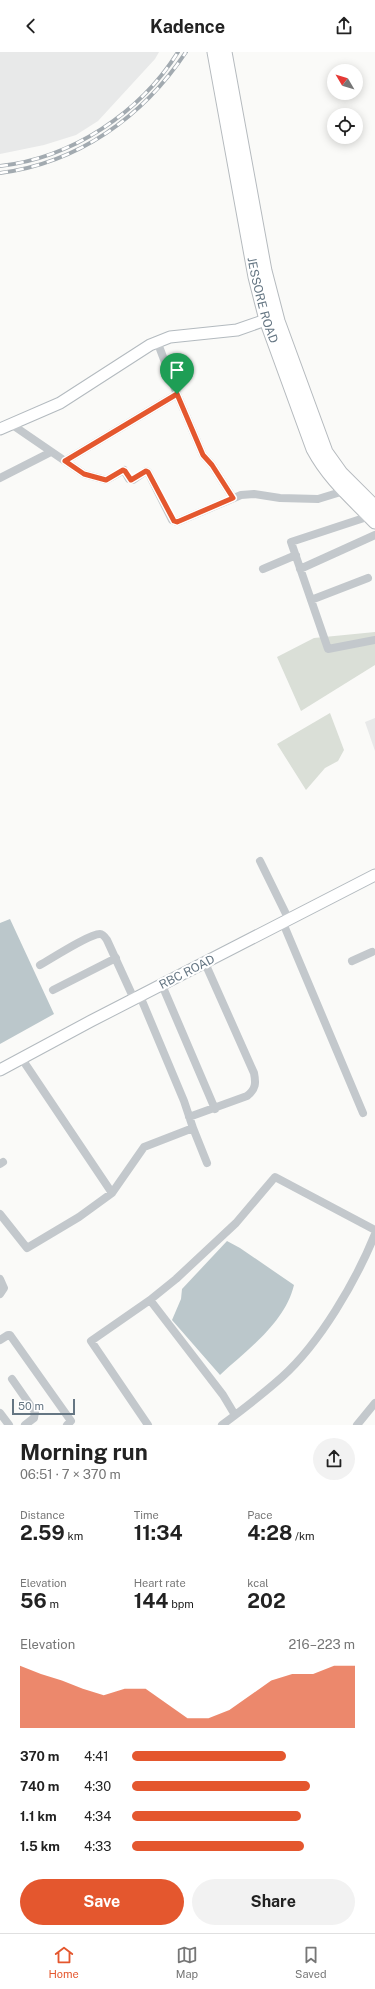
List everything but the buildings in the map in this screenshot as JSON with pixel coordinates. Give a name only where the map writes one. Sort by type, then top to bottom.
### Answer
[{"type":"main road","name":"JESSORE ROAD","points":[[214,52],[255,278],[326,452],[373,515]]},
{"type":"main road","name":"JESSORE ROAD","points":[[224,52],[264,271],[271,318],[313,449],[322,466],[344,491],[373,515]]},
{"type":"street","points":[[0,429],[60,403],[158,341],[170,337],[232,331],[271,318]]},
{"type":"street","points":[[158,341],[177,394],[203,455],[212,465],[233,498]]},
{"type":"street","points":[[65,461],[177,394]]},
{"type":"street","points":[[11,424],[84,474],[106,480],[123,470],[131,480],[146,471],[148,472],[174,521],[177,522],[233,498],[254,494],[280,498],[318,499],[344,491]]},
{"type":"street","points":[[0,478],[51,452]]},
{"type":"street","points":[[373,515],[291,542],[328,649],[375,640]]},
{"type":"street","points":[[300,569],[375,536]]},
{"type":"street","points":[[263,569],[296,555]]},
{"type":"street","points":[[311,600],[368,578]]},
{"type":"street","points":[[260,861],[286,921],[363,1114]]},
{"type":"street","name":"RBC ROAD","points":[[0,1070],[375,875]]},
{"type":"street","points":[[40,965],[86,939],[100,934],[107,940],[137,998],[189,1117],[207,1163]]},
{"type":"street","points":[[352,961],[374,954]]},
{"type":"street","points":[[53,990],[116,958]]},
{"type":"street","points":[[189,1117],[215,1109],[247,1096],[254,1089],[256,1081],[254,1073],[205,964]]},
{"type":"street","points":[[162,985],[215,1109]]},
{"type":"street","points":[[22,1059],[112,1193]]},
{"type":"street","points":[[0,1214],[27,1248],[79,1217],[112,1193],[144,1147],[193,1128]]},
{"type":"street","points":[[148,1425],[91,1341],[150,1300],[176,1279],[236,1223],[275,1177],[375,1230]]},
{"type":"street","points":[[222,1425],[283,1376],[314,1340],[348,1289],[375,1234]]},
{"type":"street","points":[[0,1279],[4,1288],[0,1294]]},
{"type":"street","points":[[150,1300],[223,1395],[235,1415]]},
{"type":"street","points":[[0,1340],[8,1334],[10,1335],[71,1424]]},
{"type":"street","points":[[12,1379],[35,1412],[34,1418],[24,1425]]},
{"type":"street","points":[[357,1425],[375,1403]]},
{"type":"street","points":[[0,1413],[9,1425]]},
{"type":"shaded area","points":[[0,52],[159,52],[155,59],[98,121],[76,135],[44,145],[0,154]]},
{"type":"shaded area","points":[[375,632],[375,665],[301,711],[277,657],[314,638]]},
{"type":"shaded area","points":[[330,713],[344,750],[338,761],[325,768],[306,790],[277,744]]},
{"type":"shaded area","points":[[375,718],[375,751],[365,722]]},
{"type":"shaded area","points":[[10,919],[54,1014],[0,1044],[0,923]]},
{"type":"shaded area","points":[[227,1241],[240,1248],[294,1285],[289,1299],[274,1324],[253,1346],[220,1375],[172,1320],[181,1299],[182,1289]]},
{"type":"railway","points":[[0,166],[27,161],[53,153],[102,129],[124,113],[144,94],[162,74],[178,52]]},
{"type":"railway","points":[[0,173],[29,168],[56,159],[82,147],[106,133],[129,116],[150,97],[186,52]]},
{"type":"route","points":[[177,394],[203,455],[212,465],[233,498],[177,522],[172,520],[148,472],[146,471],[133,480],[129,480],[125,471],[123,470],[106,480],[84,474],[65,461],[177,394]]}]
